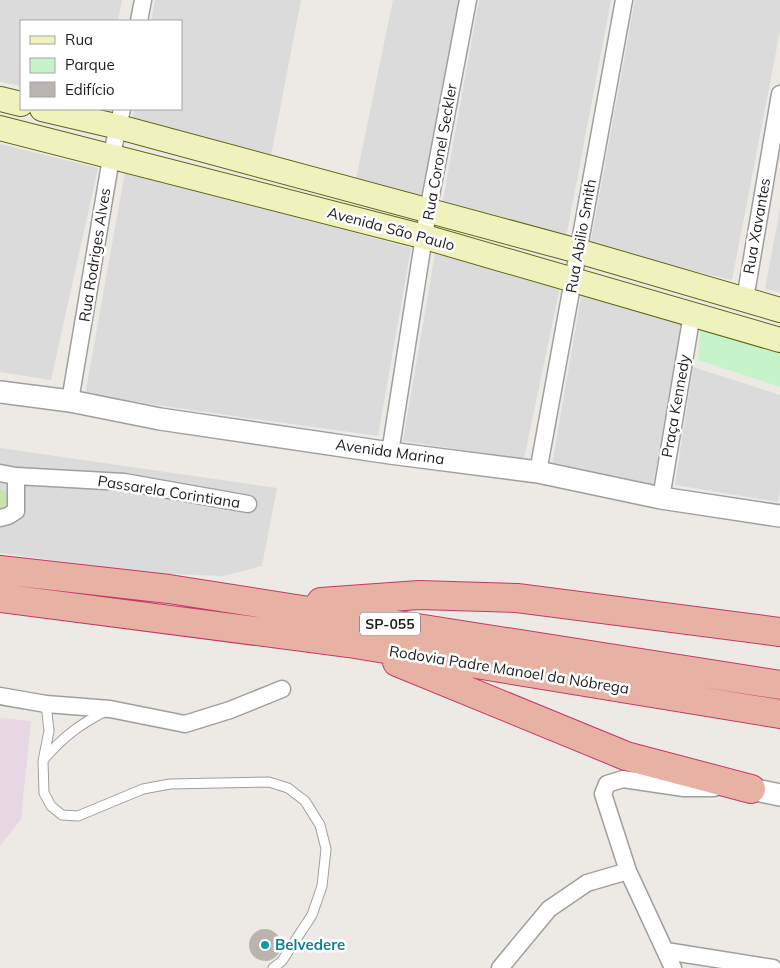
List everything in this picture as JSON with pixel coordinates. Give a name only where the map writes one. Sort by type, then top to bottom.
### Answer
[{"type":"highway","name":"Rodovia Padre Manoel da Nóbrega","points":[[0,570],[169,589],[780,685]]},
{"type":"highway","points":[[169,589],[322,602],[419,595],[518,598],[780,632]]},
{"type":"highway","name":"Rodovia Padre Manoel da Nóbrega","points":[[0,598],[349,643],[780,714]]},
{"type":"highway","points":[[349,643],[626,756],[751,789]]},
{"type":"main road","points":[[0,99],[20,104]]},
{"type":"main road","name":"Avenida São Paulo","points":[[51,110],[121,118],[428,211],[578,251],[780,310]]},
{"type":"main road","name":"Avenida São Paulo","points":[[0,128],[425,237],[780,340]]},
{"type":"street","points":[[139,20],[143,0]]},
{"type":"street","name":"Rua Coronel Seckler","points":[[390,453],[428,211],[468,0]]},
{"type":"street","name":"Rua Abilio Smith","points":[[538,472],[624,0]]},
{"type":"street","name":"Rua Xavantes","points":[[745,299],[780,94]]},
{"type":"street","name":"Rua Rodriges Alves","points":[[70,401],[111,158],[121,118]]},
{"type":"street","name":"Praça Kennedy","points":[[661,498],[692,314]]},
{"type":"street","name":"Avenida Marina","points":[[0,392],[70,401],[160,419],[390,453],[538,472],[661,498],[780,516]]},
{"type":"street","points":[[0,518],[16,511],[8,474]]},
{"type":"street","name":"Passarela Corintiana","points":[[8,474],[124,482],[248,504]]},
{"type":"street","points":[[0,696],[46,704],[110,709],[185,724],[230,710],[282,689]]},
{"type":"street","points":[[673,968],[628,871],[603,794],[607,784],[622,779],[684,788],[751,789],[780,795]]},
{"type":"street","points":[[500,968],[549,909],[587,883],[628,871]]},
{"type":"street","points":[[666,951],[774,968]]},
{"type":"lane","points":[[46,704],[49,731],[43,761],[44,793],[51,806],[62,815],[78,816],[143,789],[170,784],[269,782],[288,788],[305,801],[320,825],[326,849],[322,886],[312,915],[282,960],[273,968]]},
{"type":"lane","points":[[43,761],[61,740],[79,726],[110,709]]},
{"type":"shaded area","points":[[0,0],[122,0],[118,20],[20,20],[20,86],[0,82]]},
{"type":"shaded area","points":[[155,0],[301,0],[270,161],[132,117],[134,110],[182,110],[182,20],[151,20]]},
{"type":"shaded area","points":[[393,0],[459,0],[421,198],[356,179]]},
{"type":"shaded area","points":[[479,0],[611,0],[566,238],[442,206]]},
{"type":"shaded area","points":[[635,0],[780,0],[780,31],[732,280],[590,246]]},
{"type":"shaded area","points":[[0,144],[98,168],[51,380],[0,372]]},
{"type":"shaded area","points":[[125,172],[411,248],[378,436],[85,395]]},
{"type":"shaded area","points":[[780,208],[780,292],[765,289]]},
{"type":"shaded area","points":[[435,253],[560,287],[524,459],[403,441]]},
{"type":"shaded area","points":[[582,291],[682,320],[653,485],[552,465]]},
{"type":"shaded area","points":[[693,367],[780,395],[780,492],[778,502],[675,485]]},
{"type":"shaded area","points":[[0,448],[277,488],[262,566],[223,576],[148,573],[0,553]]},
{"type":"shaded area","points":[[0,718],[31,721],[21,819],[0,846]]},
{"type":"green space","points":[[701,323],[780,343],[780,387],[698,360]]},
{"type":"green space","points":[[0,489],[9,494],[8,511],[0,514]]},
{"type":"building","name":"Belvedere","points":[[265,929],[271,930],[276,934],[280,939],[280,951],[276,956],[271,960],[265,961],[259,960],[254,956],[250,951],[249,945],[250,939],[254,934],[259,930]]},
{"type":"place","name":"Belvedere","points":[[265,945]]}]
